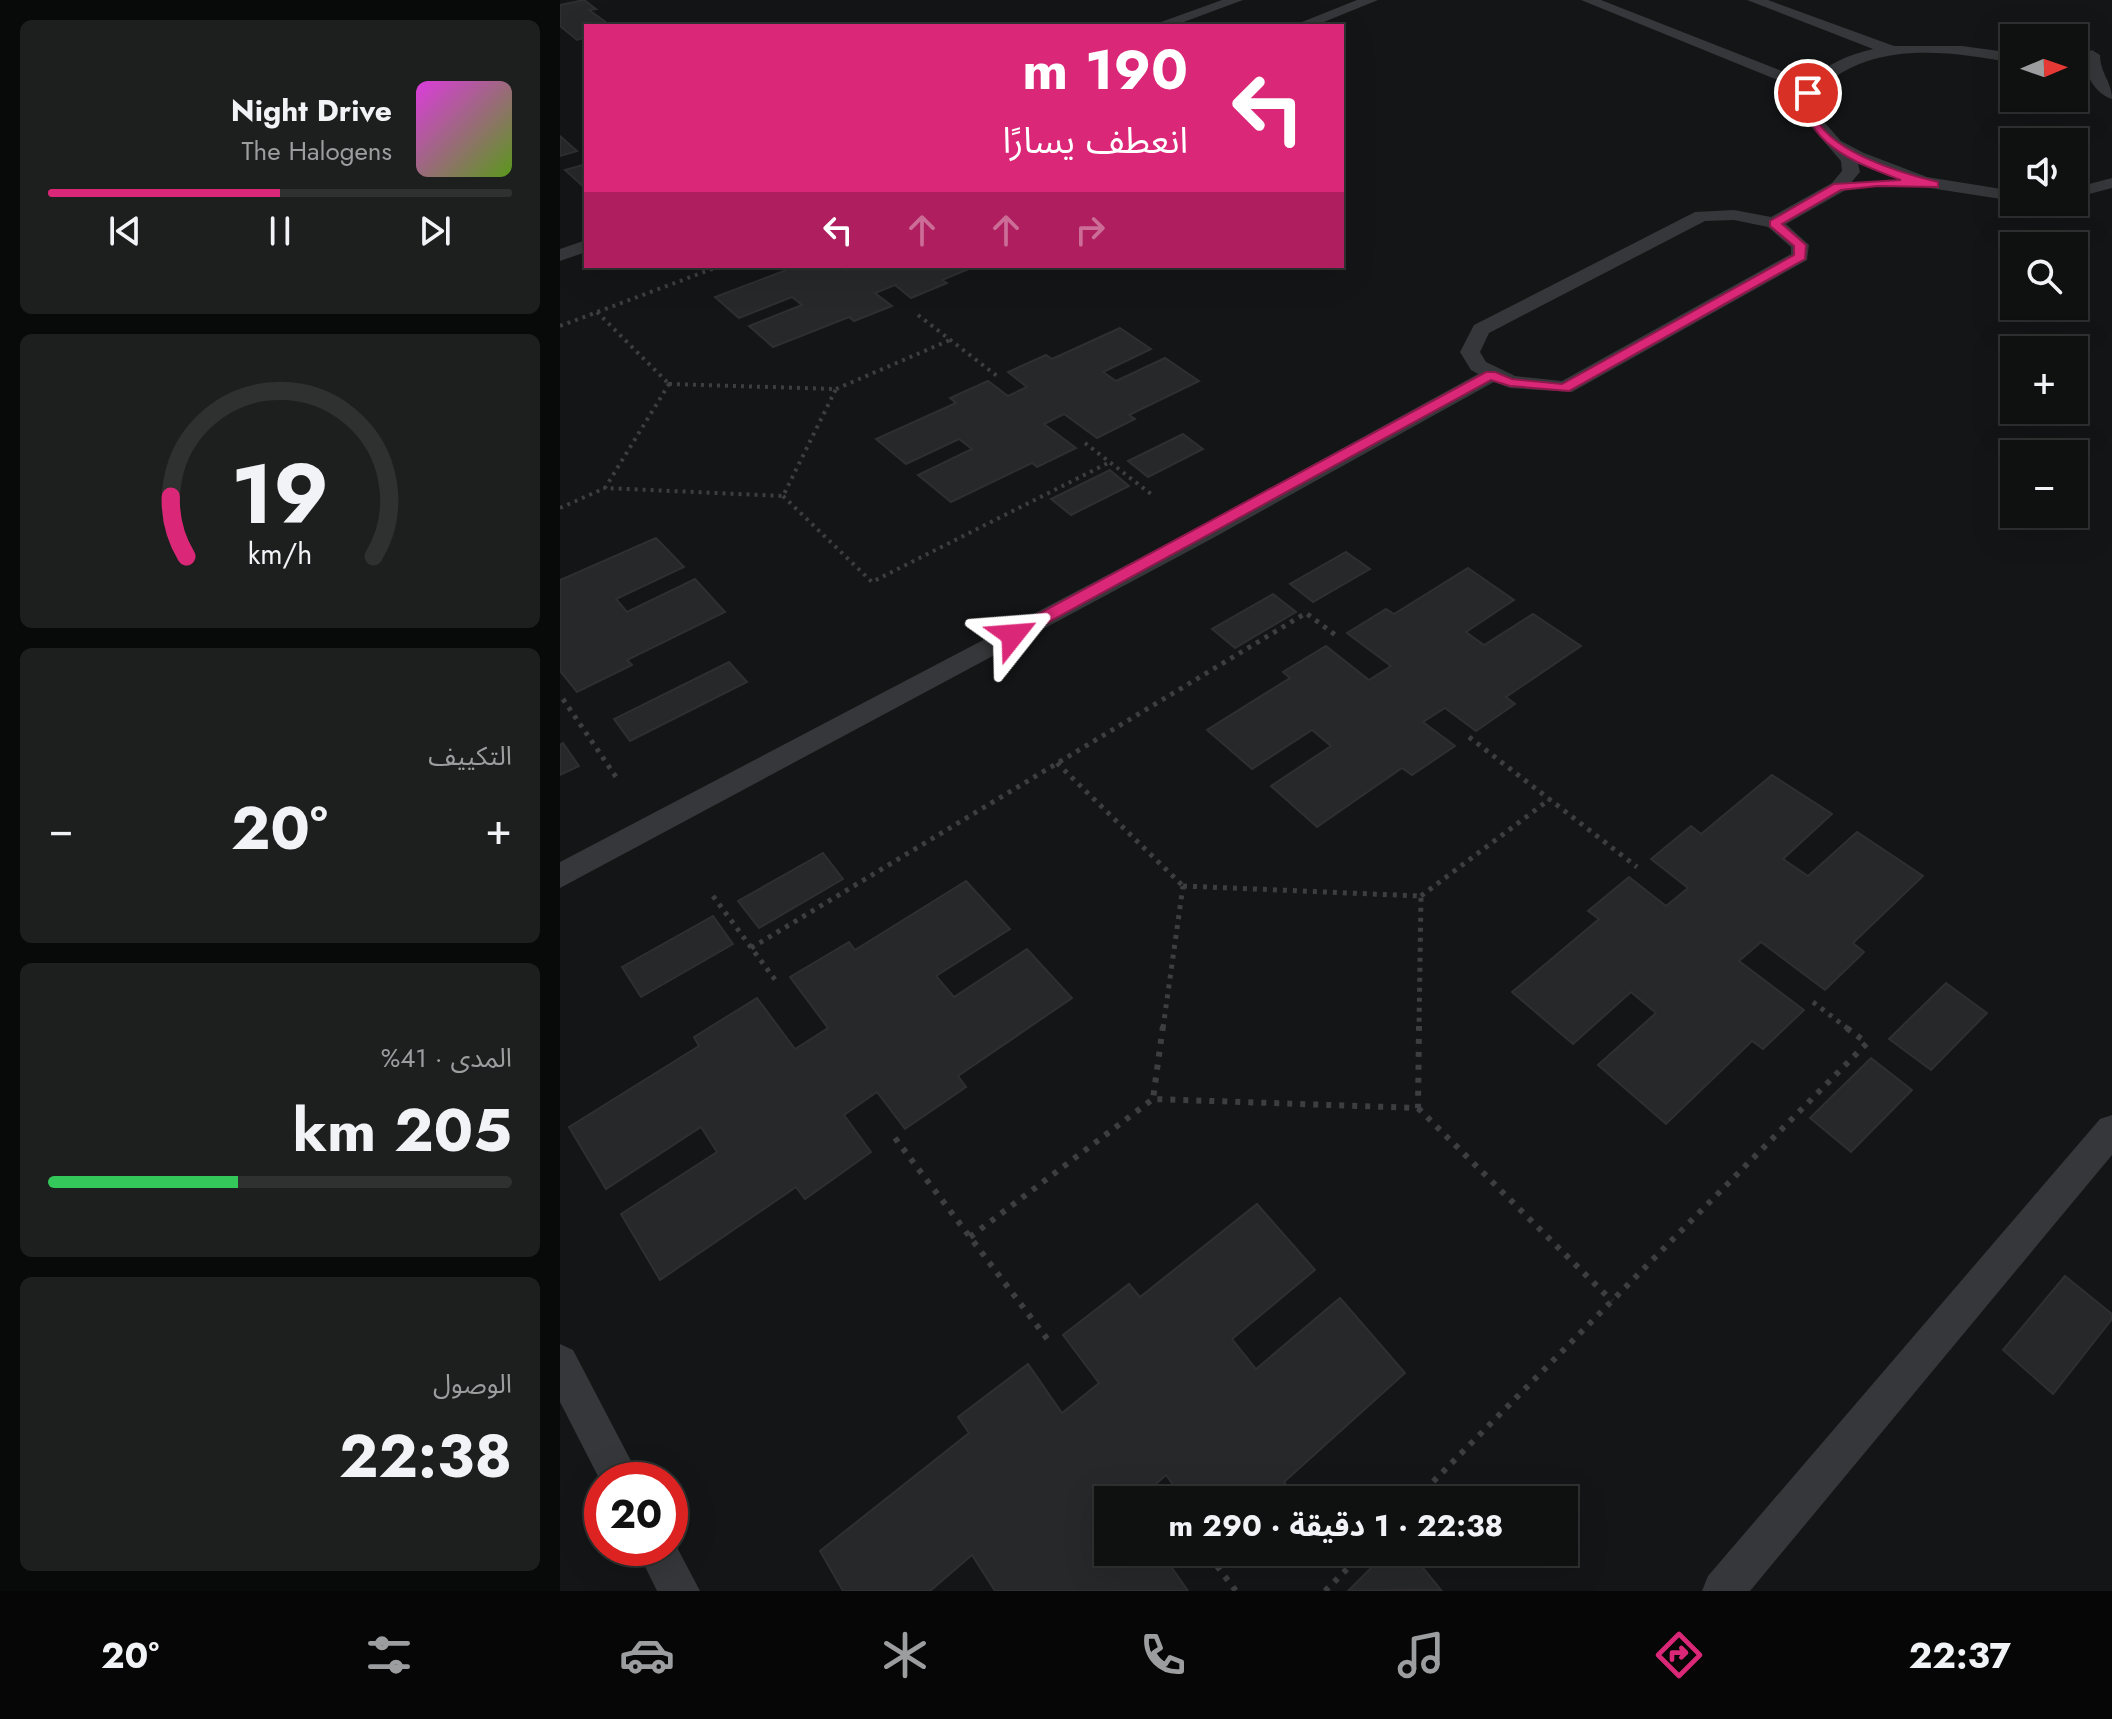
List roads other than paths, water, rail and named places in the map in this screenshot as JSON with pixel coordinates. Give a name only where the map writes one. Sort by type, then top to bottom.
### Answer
[{"type":"lane","points":[[1164,24],[1236,0]]},
{"type":"lane","points":[[1305,24],[1371,0]]},
{"type":"lane","points":[[1588,0],[1811,88]]},
{"type":"lane","points":[[1754,0],[1893,51]]},
{"type":"lane","points":[[1774,223],[1838,187],[1851,172],[1849,160],[1809,115],[1808,93],[1822,74],[1849,60],[1893,51],[1934,49],[2000,55]]},
{"type":"lane","points":[[2088,54],[2097,52],[2092,70],[2100,84],[2112,94]]},
{"type":"lane","points":[[2088,82],[2112,94]]},
{"type":"lane","points":[[1827,138],[1861,161],[1909,179],[1964,192],[2000,195]]},
{"type":"lane","points":[[1838,187],[1878,183],[1934,184]]},
{"type":"lane","points":[[2088,190],[2112,183]]},
{"type":"lane","points":[[2088,197],[2112,206]]},
{"type":"lane","points":[[1734,215],[1774,223],[1800,245],[1800,256],[1565,388],[1510,382],[1491,375],[1478,366],[1470,352],[1481,329],[1701,216],[1734,215]]},
{"type":"lane","points":[[560,255],[584,247]]},
{"type":"lane","points":[[560,876],[1205,533],[1491,375]]},
{"type":"lane","points":[[1723,1591],[2112,1130]]},
{"type":"lane","points":[[560,1363],[612,1462]]},
{"type":"lane","points":[[666,1566],[679,1591]]}]
